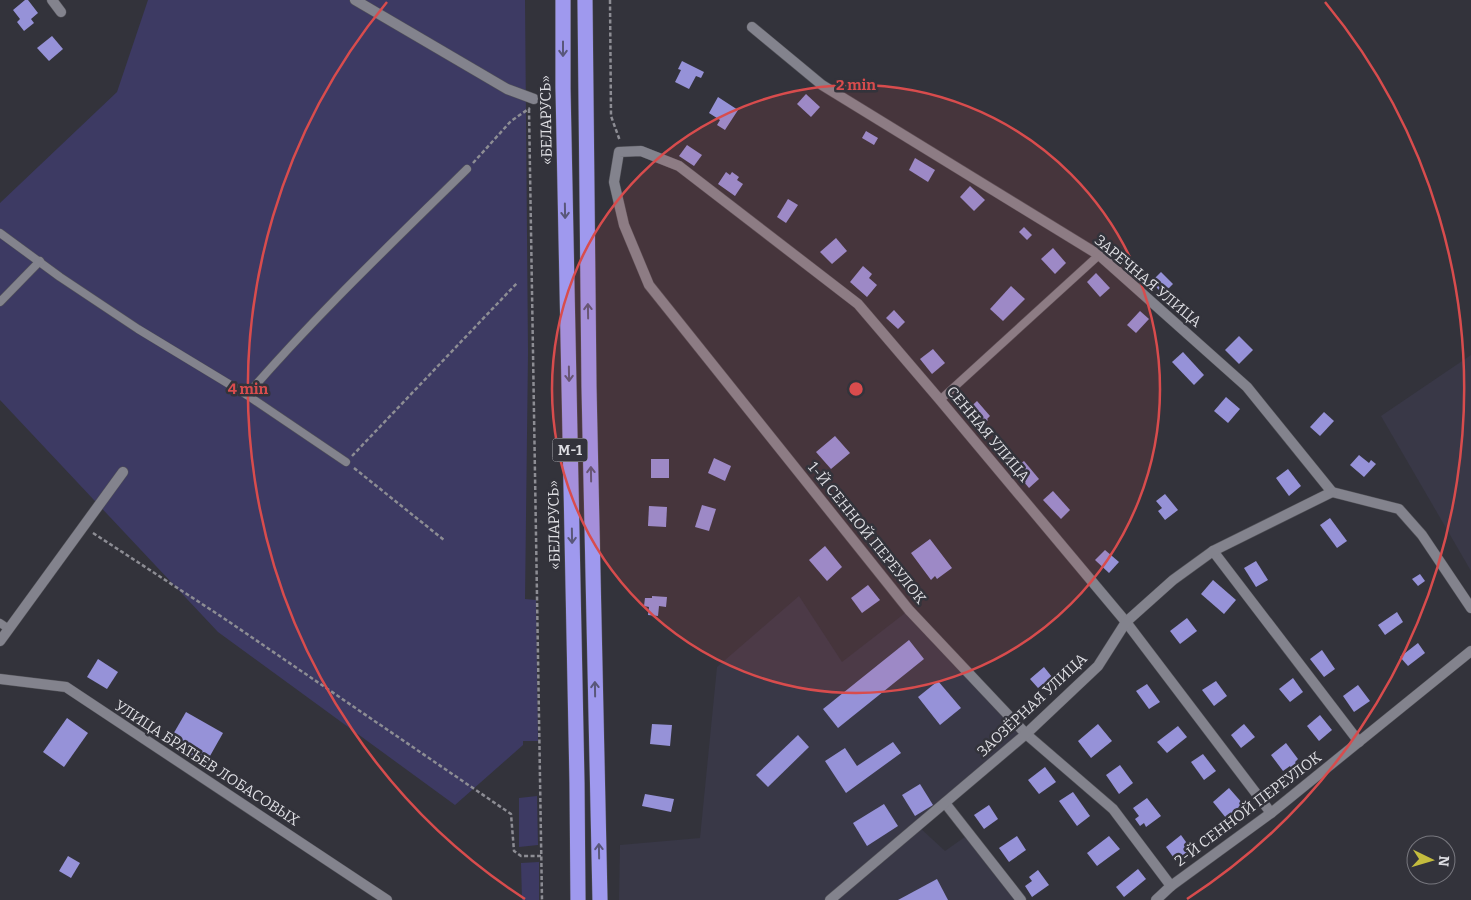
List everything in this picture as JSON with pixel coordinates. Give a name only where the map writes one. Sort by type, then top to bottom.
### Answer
[{"type":"highway","name":"«БЕЛАРУСЬ»","points":[[562,0],[578,900]]},
{"type":"highway","name":"М-1","points":[[585,0],[589,397],[600,900]]},
{"type":"street","points":[[52,0],[61,12]]},
{"type":"street","points":[[355,0],[532,104]]},
{"type":"street","name":"ЗАРЕЧНАЯ УЛИЦА","points":[[752,27],[822,86],[1099,255],[1247,387],[1332,492]]},
{"type":"street","name":"СЕННАЯ УЛИЦА","points":[[621,152],[641,151],[679,166],[858,304],[1126,622],[1271,812]]},
{"type":"street","name":"1-Й СЕННОЙ ПЕРЕУЛОК","points":[[621,152],[614,182],[624,225],[649,285],[909,610],[1026,734],[1113,809],[1171,886]]},
{"type":"street","points":[[0,642],[123,472]]},
{"type":"street","points":[[1332,492],[1399,509],[1422,535],[1471,608]]},
{"type":"street","name":"ЗАОЗЁРНАЯ УЛИЦА","points":[[830,900],[1026,734],[1098,666],[1126,622],[1173,580],[1213,551],[1332,492]]},
{"type":"street","points":[[1213,551],[1359,742]]},
{"type":"street","name":"2-Й СЕННОЙ ПЕРЕУЛОК","points":[[1156,900],[1171,886],[1271,812],[1471,651]]},
{"type":"street","name":"УЛИЦА БРАТЬЕВ ЛОБАСОВЫХ","points":[[0,678],[66,688],[387,900]]},
{"type":"street","points":[[945,803],[1021,900]]},
{"type":"lane","points":[[247,394],[363,271],[467,169]]},
{"type":"lane","points":[[0,233],[60,277],[138,329],[247,394],[346,462]]},
{"type":"lane","points":[[940,400],[1099,255]]},
{"type":"lane","points":[[0,302],[40,261]]},
{"type":"lane","points":[[0,622],[9,629]]},
{"type":"path","points":[[610,0],[611,116],[621,152]]},
{"type":"path","points":[[467,169],[511,121],[532,104]]},
{"type":"path","points":[[532,104],[542,900]]},
{"type":"path","points":[[444,540],[346,462],[518,282]]},
{"type":"path","points":[[83,527],[222,617],[511,814],[514,851],[521,856],[541,856]]},
{"type":"shaded area","points":[[148,0],[525,0],[528,353],[525,599],[536,600],[538,741],[523,741],[523,745],[455,805],[218,632],[0,400],[0,203],[117,92]]},
{"type":"shaded area","points":[[1471,355],[1471,571],[1381,416]]},
{"type":"shaded area","points":[[799,596],[842,662],[909,610],[1026,734],[918,826],[945,851],[969,834],[1016,900],[619,900],[620,845],[700,838],[717,667]]},
{"type":"shaded area","points":[[537,796],[538,845],[519,847],[519,798]]},
{"type":"shaded area","points":[[539,862],[539,900],[522,900],[521,863]]},
{"type":"building","points":[[25,0],[28,0],[38,13],[31,19],[34,23],[24,31],[17,22],[20,19],[13,10]]},
{"type":"building","points":[[52,36],[63,49],[49,61],[37,48]]},
{"type":"building","points":[[682,61],[704,72],[701,78],[696,76],[689,89],[675,82],[681,70],[678,69]]},
{"type":"building","points":[[806,94],[820,107],[811,117],[797,104]]},
{"type":"building","points":[[718,97],[738,110],[725,130],[717,125],[720,120],[709,113]]},
{"type":"building","points":[[866,131],[878,138],[874,145],[862,138]]},
{"type":"building","points":[[687,145],[702,155],[694,166],[679,156]]},
{"type":"building","points":[[915,158],[935,170],[928,182],[909,170]]},
{"type":"building","points":[[726,172],[730,175],[732,172],[739,177],[737,180],[743,184],[735,196],[718,184]]},
{"type":"building","points":[[970,186],[985,200],[974,211],[960,197]]},
{"type":"building","points":[[788,199],[798,205],[786,223],[777,217]]},
{"type":"building","points":[[1024,227],[1032,235],[1027,240],[1019,232]]},
{"type":"building","points":[[836,238],[847,251],[832,264],[820,252]]},
{"type":"building","points":[[1053,248],[1066,263],[1055,274],[1041,259]]},
{"type":"building","points":[[863,266],[872,274],[869,278],[877,285],[867,297],[850,282]]},
{"type":"building","points":[[1161,272],[1173,284],[1163,294],[1151,282]]},
{"type":"building","points":[[1096,273],[1110,288],[1100,297],[1087,282]]},
{"type":"building","points":[[1011,286],[1025,299],[1003,321],[990,309]]},
{"type":"building","points":[[894,310],[905,322],[898,329],[886,318]]},
{"type":"building","points":[[1140,311],[1149,319],[1136,333],[1127,325]]},
{"type":"building","points":[[1239,336],[1253,350],[1239,364],[1225,350]]},
{"type":"building","points":[[933,349],[945,363],[932,374],[920,359]]},
{"type":"building","points":[[1183,352],[1204,375],[1194,385],[1172,362]]},
{"type":"building","points":[[1226,397],[1240,409],[1228,423],[1214,411]]},
{"type":"building","points":[[977,401],[990,416],[979,428],[965,412]]},
{"type":"building","points":[[1324,412],[1334,421],[1320,436],[1310,427]]},
{"type":"building","points":[[835,436],[850,453],[831,469],[816,452]]},
{"type":"building","points":[[1359,455],[1369,463],[1371,460],[1376,464],[1364,477],[1350,465]]},
{"type":"building","points":[[714,458],[731,466],[725,481],[708,473]]},
{"type":"building","points":[[651,459],[669,459],[669,478],[651,478]]},
{"type":"building","points":[[1024,461],[1039,479],[1029,488],[1013,469]]},
{"type":"building","points":[[1288,469],[1301,486],[1289,496],[1276,478]]},
{"type":"building","points":[[1053,491],[1070,510],[1061,519],[1043,500]]},
{"type":"building","points":[[1165,494],[1178,510],[1165,520],[1158,511],[1162,508],[1156,501]]},
{"type":"building","points":[[702,505],[716,509],[709,531],[695,527]]},
{"type":"building","points":[[649,506],[667,507],[666,527],[648,526]]},
{"type":"building","points":[[1330,518],[1347,541],[1337,548],[1320,525]]},
{"type":"building","points":[[930,539],[952,568],[937,579],[935,576],[931,580],[911,553]]},
{"type":"building","points":[[825,546],[842,567],[827,581],[809,560]]},
{"type":"building","points":[[1105,550],[1119,562],[1109,573],[1095,560]]},
{"type":"building","points":[[1256,561],[1268,580],[1256,587],[1244,568]]},
{"type":"building","points":[[1420,574],[1425,581],[1418,586],[1412,579]]},
{"type":"building","points":[[1213,580],[1236,600],[1224,614],[1201,594]]},
{"type":"building","points":[[868,585],[880,600],[862,613],[851,598]]},
{"type":"building","points":[[652,596],[667,597],[666,607],[659,606],[658,616],[648,615],[649,607],[644,606],[645,598],[652,598]]},
{"type":"building","points":[[1397,612],[1403,622],[1385,635],[1378,625]]},
{"type":"building","points":[[1187,618],[1197,631],[1180,644],[1170,631]]},
{"type":"building","points":[[909,640],[924,659],[838,728],[823,709]]},
{"type":"building","points":[[1418,643],[1425,653],[1408,666],[1400,657]]},
{"type":"building","points":[[1322,650],[1335,669],[1324,677],[1310,659]]},
{"type":"building","points":[[98,659],[118,672],[107,689],[87,677]]},
{"type":"building","points":[[1044,667],[1056,682],[1047,690],[1043,684],[1038,688],[1030,679]]},
{"type":"building","points":[[1293,678],[1303,692],[1290,702],[1279,689]]},
{"type":"building","points":[[938,681],[961,708],[940,725],[918,697]]},
{"type":"building","points":[[1216,681],[1227,696],[1214,706],[1202,690]]},
{"type":"building","points":[[1147,684],[1160,702],[1149,709],[1136,691]]},
{"type":"building","points":[[1358,685],[1370,701],[1354,712],[1343,696]]},
{"type":"building","points":[[186,712],[223,733],[206,763],[168,743]]},
{"type":"building","points":[[1320,715],[1332,730],[1319,741],[1307,726]]},
{"type":"building","points":[[67,718],[88,733],[64,767],[43,752]]},
{"type":"building","points":[[652,724],[672,725],[670,746],[650,744]]},
{"type":"building","points":[[1098,724],[1112,741],[1091,758],[1078,741]]},
{"type":"building","points":[[1244,724],[1255,737],[1241,748],[1231,735]]},
{"type":"building","points":[[1178,726],[1187,737],[1167,753],[1157,742]]},
{"type":"building","points":[[798,735],[809,747],[768,787],[756,775]]},
{"type":"building","points":[[893,742],[901,753],[846,793],[825,761],[845,748],[857,766]]},
{"type":"building","points":[[1286,743],[1298,759],[1295,762],[1297,765],[1292,769],[1290,766],[1283,771],[1271,755]]},
{"type":"building","points":[[1203,754],[1216,771],[1204,780],[1191,762]]},
{"type":"building","points":[[1120,765],[1133,783],[1119,794],[1106,775]]},
{"type":"building","points":[[1045,767],[1056,782],[1039,794],[1028,780]]},
{"type":"building","points":[[920,784],[933,805],[915,816],[902,795]]},
{"type":"building","points":[[1229,788],[1243,804],[1226,818],[1213,802]]},
{"type":"building","points":[[1073,792],[1090,816],[1077,826],[1059,801]]},
{"type":"building","points":[[645,794],[674,799],[671,812],[642,806]]},
{"type":"building","points":[[1147,798],[1161,816],[1146,827],[1144,823],[1140,826],[1135,819],[1139,816],[1133,808]]},
{"type":"building","points":[[884,804],[898,826],[867,846],[853,823]]},
{"type":"building","points":[[989,805],[998,819],[984,829],[974,815]]},
{"type":"building","points":[[1181,835],[1191,849],[1176,861],[1166,847]]},
{"type":"building","points":[[1017,836],[1026,850],[1009,862],[999,848]]},
{"type":"building","points":[[1109,836],[1120,849],[1097,866],[1087,853]]},
{"type":"building","points":[[68,856],[80,863],[71,878],[59,871]]},
{"type":"building","points":[[1138,869],[1146,879],[1124,897],[1116,887]]},
{"type":"building","points":[[1038,870],[1049,885],[1032,897],[1025,886],[1032,881],[1029,877]]},
{"type":"building","points":[[937,879],[948,900],[898,900]]}]
